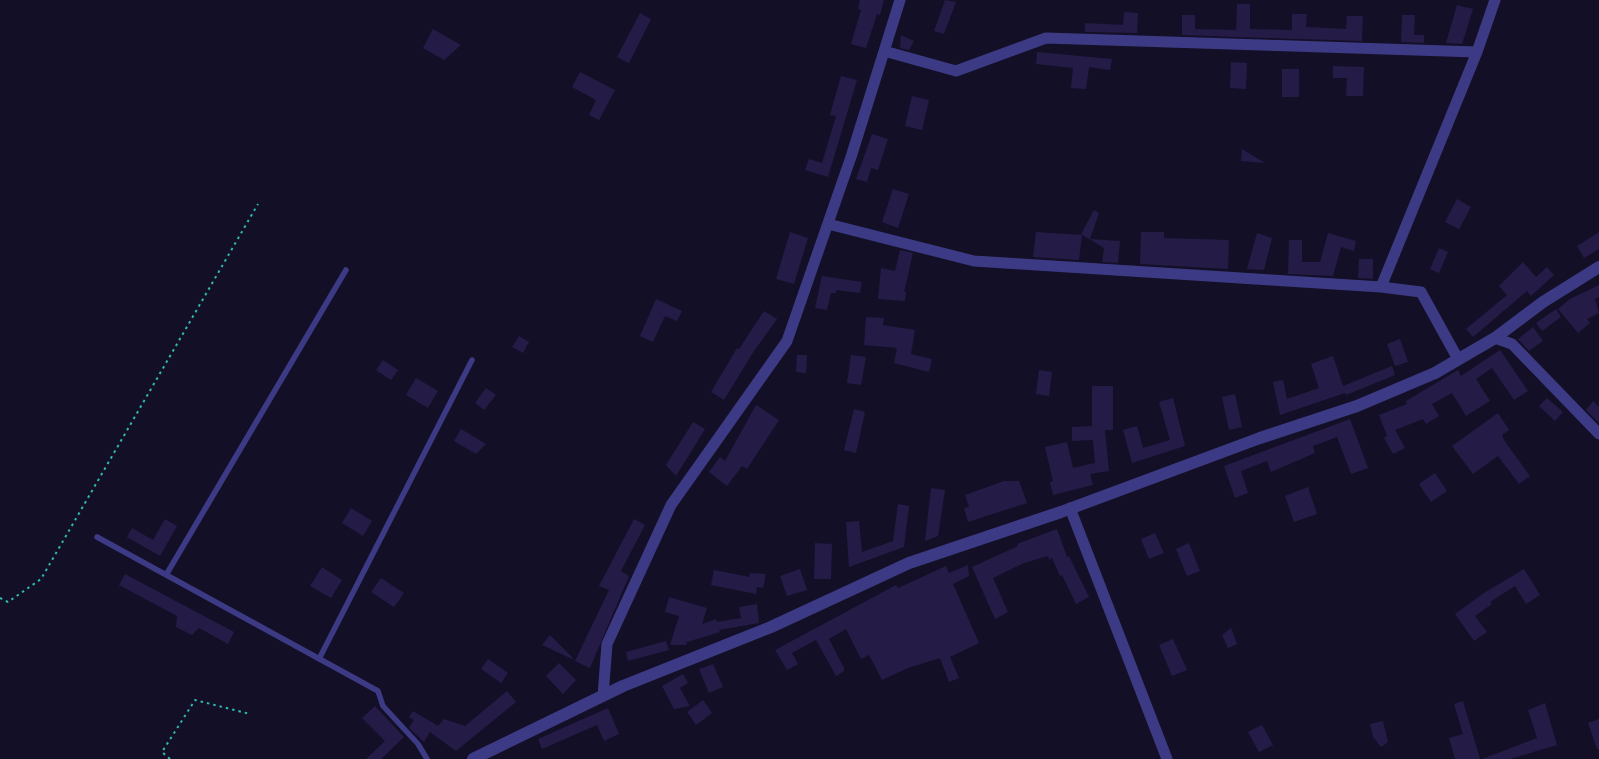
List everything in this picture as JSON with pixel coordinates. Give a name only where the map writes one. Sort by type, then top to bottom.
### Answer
[{"type":"street","points":[[603,696],[606,644],[671,505],[787,341],[828,224],[900,0]]},
{"type":"street","points":[[1381,286],[1477,52],[1495,0]]},
{"type":"street","points":[[884,51],[956,71],[1046,38],[1477,52]]},
{"type":"street","points":[[828,224],[974,261],[1381,286],[1420,292],[1458,359]]},
{"type":"street","points":[[473,759],[603,696],[771,627],[909,562],[1070,508],[1260,438],[1357,406],[1435,373],[1495,338],[1543,302],[1599,267]]},
{"type":"street","points":[[1495,338],[1512,344],[1599,434]]},
{"type":"street","points":[[1070,508],[1167,759]]},
{"type":"lane","points":[[166,575],[346,270]]},
{"type":"lane","points":[[319,658],[472,360]]},
{"type":"lane","points":[[97,537],[378,691],[383,706],[418,744],[427,759]]},
{"type":"path","points":[[0,598],[8,602],[41,579],[258,204]]},
{"type":"path","points":[[170,759],[162,752],[195,700],[250,714]]},
{"type":"building","points":[[860,0],[884,0],[880,15],[877,14],[866,48],[851,44],[861,10],[858,9]]},
{"type":"building","points":[[945,0],[956,2],[944,34],[934,31]]},
{"type":"building","points":[[1237,4],[1250,4],[1250,29],[1292,30],[1292,14],[1307,14],[1306,27],[1346,29],[1347,16],[1363,16],[1362,41],[1236,37]]},
{"type":"building","points":[[1457,5],[1473,9],[1462,44],[1446,43]]},
{"type":"building","points":[[1124,12],[1138,13],[1137,33],[1085,32],[1085,23],[1123,25]]},
{"type":"building","points":[[640,13],[651,19],[629,63],[617,57]]},
{"type":"building","points":[[1182,15],[1195,15],[1195,29],[1236,30],[1236,37],[1182,35]]},
{"type":"building","points":[[1402,15],[1415,15],[1414,35],[1424,35],[1424,43],[1401,42]]},
{"type":"building","points":[[433,29],[461,45],[444,60],[423,48]]},
{"type":"building","points":[[901,35],[914,41],[909,50],[900,48]]},
{"type":"building","points":[[1037,52],[1112,59],[1110,70],[1089,67],[1086,89],[1071,88],[1073,68],[1036,64]]},
{"type":"building","points":[[1231,62],[1247,63],[1246,89],[1230,88]]},
{"type":"building","points":[[1333,66],[1364,67],[1363,96],[1346,96],[1347,78],[1333,78]]},
{"type":"building","points":[[1282,69],[1299,69],[1299,97],[1282,97]]},
{"type":"building","points":[[580,72],[615,90],[599,120],[589,115],[596,100],[572,87]]},
{"type":"building","points":[[841,76],[857,80],[828,177],[805,170],[809,159],[822,163],[836,116],[830,115]]},
{"type":"building","points":[[912,96],[929,100],[922,130],[905,126]]},
{"type":"building","points":[[872,134],[888,139],[878,170],[871,168],[867,182],[856,179]]},
{"type":"building","points":[[1242,149],[1265,163],[1241,161]]},
{"type":"building","points":[[893,189],[909,194],[898,228],[882,222]]},
{"type":"building","points":[[1457,199],[1471,207],[1459,229],[1445,222]]},
{"type":"building","points":[[1094,210],[1099,213],[1090,239],[1120,241],[1118,263],[1102,262],[1104,248],[1081,234]]},
{"type":"building","points":[[790,232],[808,238],[794,284],[776,279]]},
{"type":"building","points":[[1036,232],[1082,235],[1079,260],[1033,257]]},
{"type":"building","points":[[1141,232],[1164,232],[1164,238],[1229,240],[1228,269],[1140,264]]},
{"type":"building","points":[[1599,232],[1599,249],[1584,258],[1577,246]]},
{"type":"building","points":[[1257,233],[1272,238],[1264,270],[1247,269]]},
{"type":"building","points":[[1328,233],[1356,241],[1354,251],[1341,247],[1333,276],[1288,274],[1289,240],[1302,240],[1302,262],[1320,262]]},
{"type":"building","points":[[1439,248],[1448,252],[1439,273],[1430,269]]},
{"type":"building","points":[[900,250],[913,253],[904,292],[906,292],[905,301],[878,299],[881,268],[895,271]]},
{"type":"building","points":[[1359,259],[1373,259],[1373,279],[1358,278]]},
{"type":"building","points":[[1523,262],[1536,277],[1547,267],[1554,275],[1531,296],[1527,291],[1473,337],[1466,329],[1507,295],[1499,286]]},
{"type":"building","points":[[822,276],[862,282],[860,293],[836,290],[836,293],[831,293],[827,310],[815,308]]},
{"type":"building","points":[[1599,285],[1599,297],[1595,299],[1599,313],[1587,319],[1590,323],[1578,333],[1558,309],[1570,299]]},
{"type":"building","points":[[656,299],[682,311],[677,321],[665,316],[653,342],[640,336]]},
{"type":"building","points":[[1556,309],[1561,317],[1542,331],[1536,323]]},
{"type":"building","points":[[764,311],[777,319],[752,354],[724,400],[711,392],[737,348],[739,349]]},
{"type":"building","points":[[866,317],[884,318],[883,325],[915,330],[911,354],[932,359],[929,372],[894,363],[897,348],[864,345]]},
{"type":"building","points":[[1533,327],[1543,341],[1529,351],[1518,339]]},
{"type":"building","points":[[519,336],[529,342],[523,353],[512,347]]},
{"type":"building","points":[[1400,339],[1408,362],[1395,366],[1387,344]]},
{"type":"building","points":[[1500,350],[1528,391],[1514,400],[1492,368],[1476,379],[1490,401],[1466,416],[1452,393],[1432,404],[1439,416],[1426,424],[1423,419],[1395,430],[1405,448],[1393,454],[1384,438],[1387,436],[1379,415],[1407,404],[1406,401],[1458,370],[1461,376]]},
{"type":"building","points":[[797,355],[807,355],[806,373],[796,372]]},
{"type":"building","points":[[851,355],[866,357],[861,385],[847,383]]},
{"type":"building","points":[[1333,356],[1343,386],[1392,366],[1395,375],[1346,395],[1345,393],[1280,415],[1273,382],[1283,380],[1287,399],[1319,388],[1311,364]]},
{"type":"building","points":[[383,360],[398,370],[391,380],[376,370]]},
{"type":"building","points":[[1039,370],[1052,372],[1049,396],[1036,394]]},
{"type":"building","points":[[416,378],[438,391],[428,408],[406,395]]},
{"type":"building","points":[[1092,386],[1113,386],[1113,430],[1105,430],[1109,471],[1090,474],[1093,485],[1053,495],[1050,482],[1053,481],[1045,447],[1067,442],[1073,468],[1095,463],[1093,440],[1072,441],[1072,427],[1092,426]]},
{"type":"building","points":[[486,388],[496,395],[484,410],[475,403]]},
{"type":"building","points":[[1235,394],[1242,427],[1229,430],[1222,397]]},
{"type":"building","points":[[1173,398],[1185,446],[1132,463],[1123,430],[1137,426],[1143,448],[1170,440],[1159,402]]},
{"type":"building","points":[[1547,398],[1563,412],[1555,421],[1539,406]]},
{"type":"building","points":[[1593,401],[1599,407],[1599,423],[1586,410]]},
{"type":"building","points":[[756,405],[779,420],[747,469],[742,466],[727,486],[709,472],[720,457],[725,461]]},
{"type":"building","points":[[854,409],[865,412],[856,453],[844,450]]},
{"type":"building","points":[[1498,413],[1509,430],[1502,435],[1504,440],[1530,476],[1519,484],[1498,456],[1473,474],[1452,446]]},
{"type":"building","points":[[1350,419],[1368,468],[1351,474],[1337,437],[1313,446],[1315,453],[1271,472],[1267,461],[1241,471],[1248,493],[1235,498],[1224,466]]},
{"type":"building","points":[[693,422],[705,429],[676,476],[666,465]]},
{"type":"building","points":[[461,429],[486,444],[476,454],[454,441]]},
{"type":"building","points":[[1435,473],[1447,491],[1431,502],[1419,484]]},
{"type":"building","points":[[1004,481],[1019,481],[1027,503],[968,522],[964,508],[969,507],[965,495]]},
{"type":"building","points":[[1308,487],[1317,514],[1294,522],[1285,496]]},
{"type":"building","points":[[931,488],[945,490],[938,536],[925,541]]},
{"type":"building","points":[[898,504],[909,506],[904,547],[849,567],[846,522],[859,521],[862,552],[893,541]]},
{"type":"building","points":[[351,508],[372,521],[363,536],[342,523]]},
{"type":"building","points":[[165,519],[177,526],[160,556],[127,537],[132,528],[153,540]]},
{"type":"building","points":[[634,519],[645,525],[621,571],[629,576],[590,668],[575,661],[609,590],[599,586]]},
{"type":"building","points":[[1057,529],[1067,557],[1069,556],[1089,597],[1076,604],[1062,575],[1060,576],[1052,558],[1049,560],[1048,556],[1024,563],[993,578],[1008,612],[995,619],[972,567],[1018,546],[1017,544]]},
{"type":"building","points":[[1155,533],[1164,553],[1149,559],[1141,539]]},
{"type":"building","points":[[815,543],[832,544],[831,579],[814,579]]},
{"type":"building","points":[[1189,543],[1200,571],[1187,576],[1176,549]]},
{"type":"building","points":[[968,565],[969,576],[953,584],[979,643],[950,657],[959,678],[949,682],[940,658],[908,668],[882,680],[869,655],[861,659],[846,629],[829,639],[844,668],[844,671],[836,676],[816,640],[792,653],[798,664],[787,670],[775,650],[896,585],[898,588],[946,566],[949,573]]},
{"type":"building","points":[[322,567],[342,580],[331,598],[310,586]]},
{"type":"building","points":[[800,569],[807,590],[787,596],[780,576]]},
{"type":"building","points":[[1524,569],[1540,595],[1526,604],[1515,586],[1490,602],[1492,604],[1475,616],[1487,632],[1474,641],[1455,614],[1484,593]]},
{"type":"building","points":[[714,570],[749,577],[750,573],[766,574],[763,588],[757,587],[756,594],[711,585]]},
{"type":"building","points":[[125,574],[234,632],[228,644],[199,628],[192,635],[176,627],[177,616],[119,585]]},
{"type":"building","points":[[381,578],[404,593],[394,607],[371,592]]},
{"type":"building","points":[[669,597],[707,608],[702,624],[716,619],[717,622],[741,618],[739,607],[757,604],[759,623],[719,630],[720,632],[687,642],[686,645],[670,645],[679,616],[665,612]]},
{"type":"building","points":[[1231,628],[1237,644],[1228,648],[1222,635]]},
{"type":"building","points":[[550,635],[573,658],[572,659],[542,645]]},
{"type":"building","points":[[1173,639],[1187,670],[1172,676],[1159,645]]},
{"type":"building","points":[[666,641],[669,650],[628,661],[626,652]]},
{"type":"building","points":[[488,659],[508,673],[501,683],[481,669]]},
{"type":"building","points":[[559,663],[576,680],[563,694],[546,676]]},
{"type":"building","points":[[713,664],[723,687],[709,693],[699,669]]},
{"type":"building","points":[[683,674],[688,683],[680,688],[690,706],[674,709],[662,686]]},
{"type":"building","points":[[507,691],[516,702],[456,751],[430,732],[424,742],[409,728],[414,720],[409,717],[413,711],[438,726],[444,719],[465,726]]},
{"type":"building","points":[[703,700],[712,713],[696,725],[687,712]]},
{"type":"building","points":[[1463,701],[1480,759],[1455,759],[1449,738],[1463,734],[1454,704]]},
{"type":"building","points":[[1545,703],[1557,745],[1510,759],[1482,759],[1537,738],[1528,710]]},
{"type":"building","points":[[375,706],[404,737],[381,759],[366,759],[385,741],[362,718]]},
{"type":"building","points":[[608,708],[619,734],[604,741],[597,725],[542,749],[538,739]]},
{"type":"building","points":[[1599,719],[1599,749],[1597,749],[1588,723]]},
{"type":"building","points":[[1383,721],[1388,742],[1381,747],[1373,737],[1370,724]]},
{"type":"building","points":[[1262,725],[1273,745],[1259,752],[1248,732]]}]
